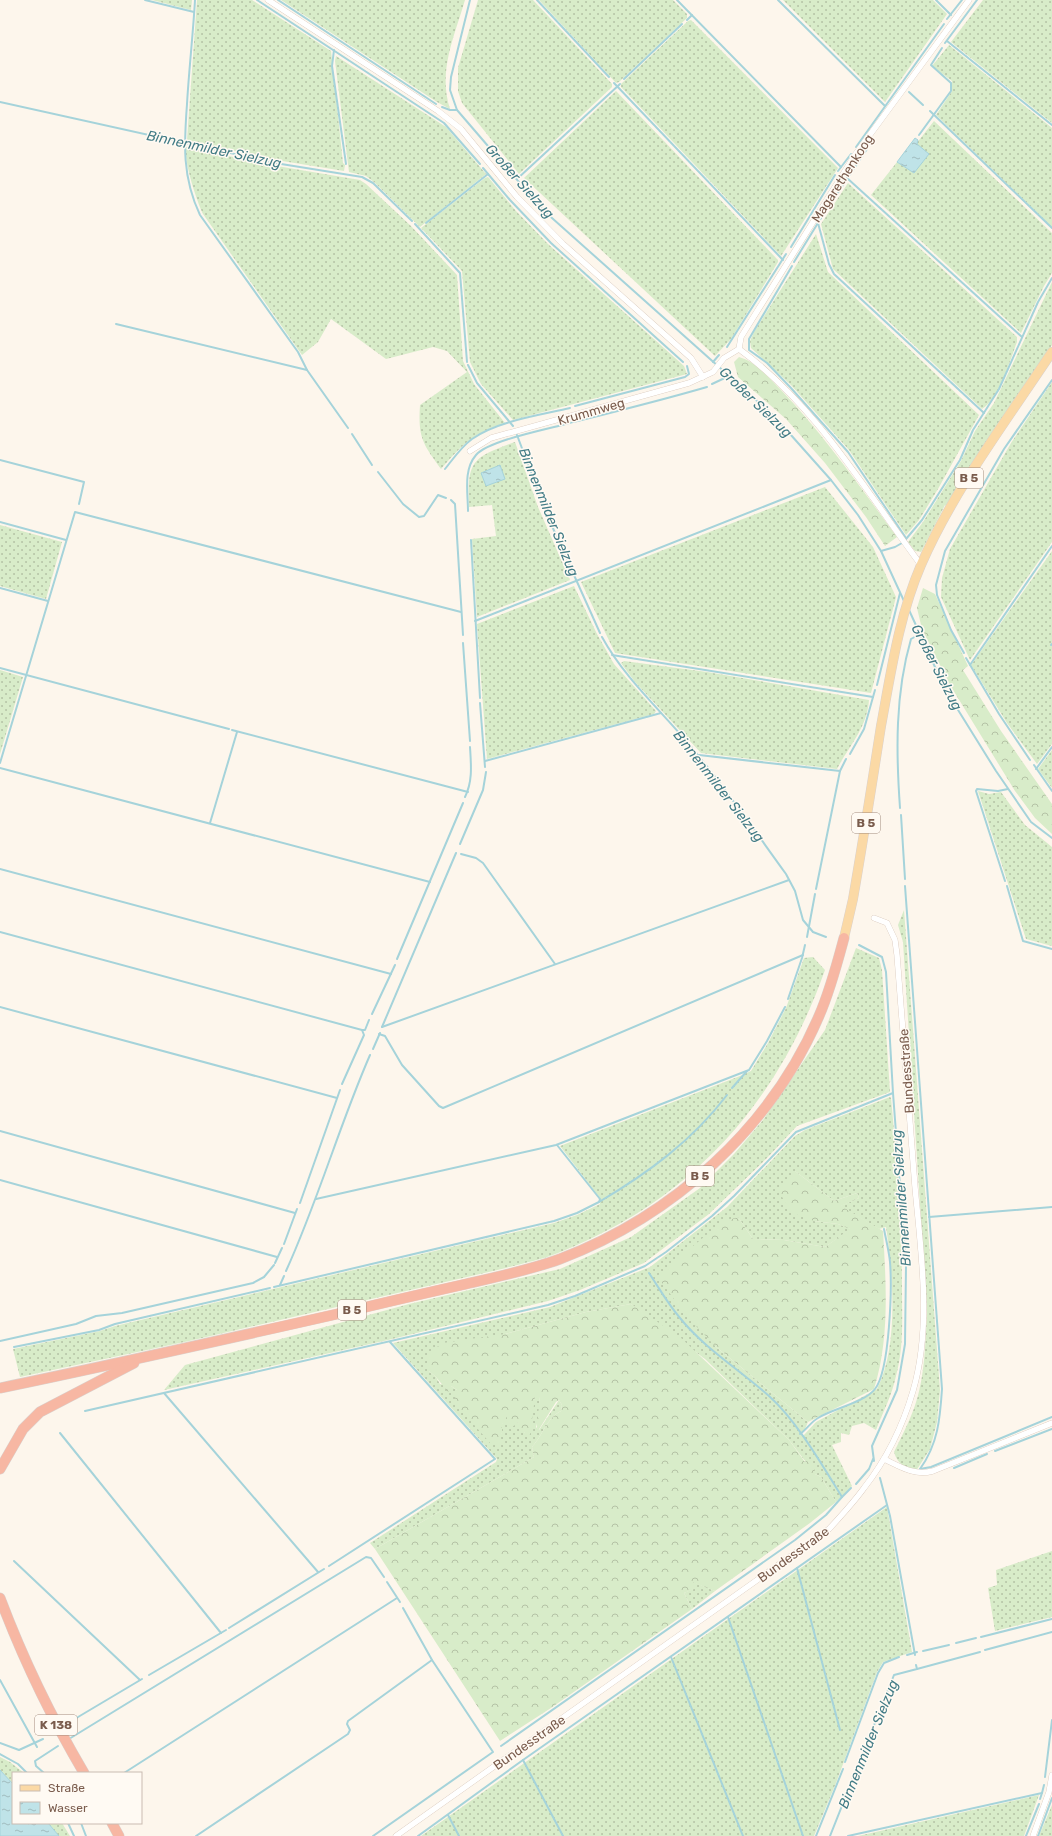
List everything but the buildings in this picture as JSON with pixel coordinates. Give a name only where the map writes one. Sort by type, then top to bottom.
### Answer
[{"type":"highway","name":"B 5","points":[[0,1388],[144,1358],[494,1278],[558,1259],[597,1243],[633,1224],[686,1187],[721,1157],[768,1104],[803,1048],[819,1016],[831,985],[844,938]]},
{"type":"highway","points":[[0,1469],[23,1429],[40,1412],[144,1358]]},
{"type":"highway","name":"K 138","points":[[0,1598],[32,1675],[56,1723],[83,1772]]},
{"type":"highway","points":[[113,1824],[119,1836]]},
{"type":"main road","name":"B 5","points":[[844,938],[852,907],[892,661],[901,621],[914,582],[943,520],[964,485],[1052,352]]},
{"type":"street","points":[[268,0],[438,111],[461,129],[517,197],[542,223],[596,274],[691,358],[703,377]]},
{"type":"street","name":"Magarethenkoog","points":[[739,349],[741,337],[855,155],[969,0]]},
{"type":"street","points":[[739,349],[769,372],[803,407],[838,449],[921,565]]},
{"type":"street","name":"Krummweg","points":[[470,451],[491,438],[689,384],[713,372],[724,358],[739,349]]},
{"type":"street","name":"Bundesstraße","points":[[396,1836],[829,1529],[864,1488],[884,1459],[903,1419],[913,1391],[920,1355],[923,1312],[920,1251],[897,955],[895,940],[887,923],[874,918]]},
{"type":"street","points":[[884,1459],[910,1472],[922,1474],[933,1471],[1052,1423]]},
{"type":"street","points":[[1033,1836],[1049,1792],[1052,1775]]},
{"type":"green space","points":[[152,0],[192,0],[191,10]]},
{"type":"green space","points":[[197,0],[252,0],[331,51],[343,163],[345,165],[344,171],[270,159],[187,140]]},
{"type":"green space","points":[[281,0],[465,0],[452,41],[447,67],[447,95],[450,109],[437,102]]},
{"type":"green space","points":[[478,0],[533,0],[612,84],[612,87],[519,174],[462,103],[458,91],[458,68]]},
{"type":"green space","points":[[539,0],[673,0],[687,14],[687,18],[619,82],[616,83]]},
{"type":"green space","points":[[783,0],[933,0],[947,14],[885,102]]},
{"type":"green space","points":[[983,0],[1052,0],[1052,123],[951,42]]},
{"type":"green space","points":[[691,20],[838,168],[781,256],[621,87],[621,84],[688,21]]},
{"type":"green space","points":[[949,45],[1052,128],[1052,227],[936,115],[952,91],[952,81],[932,66]]},
{"type":"green space","points":[[336,56],[446,127],[486,174],[420,227],[374,182],[366,176],[349,172],[335,61]]},
{"type":"green space","points":[[616,91],[778,260],[731,339],[715,356],[524,178]]},
{"type":"green space","points":[[934,121],[1052,233],[1052,273],[1021,333],[871,195],[897,162],[914,173],[916,144]]},
{"type":"green space","points":[[186,147],[271,165],[360,180],[366,184],[411,226],[457,275],[463,361],[474,384],[505,423],[476,435],[469,440],[441,469],[425,446],[420,425],[420,405],[467,372],[447,351],[433,347],[386,359],[331,319],[318,342],[302,355],[203,214],[189,171]]},
{"type":"green space","points":[[488,177],[516,211],[548,244],[684,366],[687,374],[513,420],[481,384],[470,362],[462,271],[421,228]]},
{"type":"green space","points":[[848,183],[1017,337],[1017,342],[999,388],[994,397],[982,409],[833,269],[821,224]]},
{"type":"green space","points":[[816,234],[828,272],[979,415],[938,489],[919,520],[906,535],[849,450],[791,385],[751,348],[750,341],[754,332]]},
{"type":"green space","points":[[1052,282],[1052,345],[947,506],[945,505],[921,552],[915,551],[908,542],[923,522],[961,461],[975,431],[994,403]]},
{"type":"green space","points":[[739,357],[745,359],[762,371],[798,408],[842,462],[897,537],[885,546],[866,517],[825,463],[786,419],[738,377],[734,362]]},
{"type":"green space","points":[[1052,382],[1052,542],[970,660],[941,597],[942,578],[950,549],[1011,443]]},
{"type":"green space","points":[[515,442],[538,507],[570,580],[477,617],[472,539],[496,536],[492,505],[469,507],[469,479],[471,470],[481,457],[489,452]]},
{"type":"green space","points":[[825,487],[873,547],[896,597],[871,693],[615,653],[581,582]]},
{"type":"green space","points":[[0,525],[62,542],[46,599],[0,586]]},
{"type":"green space","points":[[1052,551],[1052,744],[1037,764],[1007,723],[971,665]]},
{"type":"green space","points":[[574,586],[597,634],[614,664],[656,711],[654,714],[487,759],[477,624]]},
{"type":"green space","points":[[923,588],[935,594],[968,666],[963,670],[1001,731],[1052,804],[1052,834],[1035,818],[1015,791],[950,685],[922,629],[917,608]]},
{"type":"green space","points":[[624,661],[707,672],[869,700],[868,710],[857,736],[837,769],[701,753],[635,682],[621,663]]},
{"type":"green space","points":[[0,670],[23,677],[0,754]]},
{"type":"green space","points":[[1052,750],[1052,788],[1038,769]]},
{"type":"green space","points":[[978,791],[989,794],[1001,792],[1025,825],[1052,847],[1052,946],[1026,939]]},
{"type":"green space","points":[[904,910],[940,1390],[937,1422],[930,1449],[916,1471],[905,1467],[900,1463],[894,1452],[916,1404],[924,1365],[927,1313],[903,942],[898,925]]},
{"type":"green space","points":[[856,948],[879,958],[882,970],[890,1092],[797,1126],[767,1158],[709,1214],[644,1263],[580,1290],[548,1301],[388,1340],[164,1390],[185,1365],[409,1304],[560,1269],[631,1237],[700,1188],[734,1154],[763,1120],[825,1030]]},
{"type":"green space","points":[[813,957],[825,970],[805,1018],[782,1063],[755,1104],[724,1142],[689,1176],[649,1206],[606,1231],[539,1260],[189,1341],[20,1377],[13,1349],[100,1331],[115,1326],[554,1223],[577,1215],[600,1204],[600,1198],[560,1146],[751,1071],[768,1043],[786,1008],[804,958]]},
{"type":"green space","points":[[890,1097],[891,1098],[897,1169],[902,1265],[902,1322],[899,1365],[892,1390],[876,1430],[864,1423],[852,1426],[849,1435],[841,1433],[841,1442],[832,1445],[852,1486],[836,1502],[821,1477],[815,1474],[789,1440],[705,1359],[631,1304],[586,1312],[505,1334],[429,1371],[436,1377],[440,1384],[451,1386],[457,1390],[457,1395],[502,1434],[502,1424],[507,1414],[522,1426],[525,1433],[535,1397],[539,1397],[540,1401],[536,1427],[539,1430],[559,1400],[562,1405],[561,1411],[552,1418],[532,1447],[534,1457],[375,1549],[370,1543],[496,1462],[497,1459],[393,1343],[550,1307],[650,1267],[727,1207],[795,1136],[805,1130]],"holes":[[[795,1171],[834,1201],[857,1193],[859,1198],[840,1206],[879,1229],[886,1227],[892,1287],[889,1352],[884,1372],[877,1389],[816,1422],[803,1436],[801,1433],[805,1429],[808,1422],[715,1346],[738,1217],[753,1239],[784,1240],[825,1247],[851,1229],[838,1224],[814,1221]]]},
{"type":"green space","points":[[795,1171],[834,1201],[857,1193],[859,1198],[841,1206],[883,1231],[886,1290],[885,1330],[883,1350],[874,1389],[808,1422],[715,1346],[685,1314],[657,1276],[722,1222],[738,1217],[753,1239],[784,1240],[825,1247],[850,1229],[838,1224],[814,1221],[790,1212],[779,1191]]},
{"type":"green space","points":[[631,1304],[680,1337],[789,1440],[805,1462],[809,1460],[815,1468],[815,1474],[821,1477],[836,1502],[810,1523],[715,1591],[692,1582],[694,1589],[684,1593],[692,1609],[551,1708],[500,1741],[375,1549],[534,1457],[532,1447],[552,1418],[561,1411],[562,1405],[559,1400],[556,1402],[538,1431],[537,1424],[539,1397],[535,1397],[530,1435],[525,1433],[517,1422],[514,1426],[509,1425],[507,1415],[505,1422],[502,1424],[502,1434],[499,1433],[501,1446],[491,1444],[454,1402],[457,1390],[451,1386],[452,1393],[449,1393],[429,1371],[429,1352],[443,1343],[505,1334],[586,1312]]},
{"type":"green space","points":[[887,1507],[912,1652],[883,1662],[877,1672],[836,1783],[814,1836],[421,1836]]},
{"type":"green space","points":[[1052,1551],[1052,1617],[995,1631],[988,1588],[997,1585],[996,1570]]},
{"type":"green space","points":[[691,1581],[715,1591],[692,1609],[684,1593],[693,1589]]},
{"type":"green space","points":[[0,1757],[10,1762],[23,1772],[12,1772],[12,1783],[0,1770]]},
{"type":"green space","points":[[1039,1795],[1024,1836],[858,1836]]},
{"type":"green space","points":[[1052,1805],[1052,1836],[1039,1836]]},
{"type":"green space","points":[[49,1824],[63,1824],[70,1836],[59,1836]]},
{"type":"water","points":[[915,138],[918,140],[917,144],[929,154],[914,173],[897,162]]},
{"type":"water","points":[[500,465],[505,479],[486,486],[481,473]]},
{"type":"water","points":[[0,1770],[12,1783],[12,1824],[49,1824],[59,1836],[0,1836]]},
{"type":"waterway","points":[[145,0],[194,12]]},
{"type":"waterway","points":[[195,0],[185,133],[187,174],[194,201],[200,215],[298,352],[307,370],[348,428]]},
{"type":"waterway","points":[[257,0],[444,123],[480,164]]},
{"type":"waterway","points":[[278,0],[436,104]]},
{"type":"waterway","name":"Großer Sielzug","points":[[470,0],[451,77],[450,90],[457,110],[543,210],[774,416],[831,480],[858,515],[881,551],[904,601]]},
{"type":"waterway","points":[[537,0],[609,77]]},
{"type":"waterway","points":[[677,0],[841,167]]},
{"type":"waterway","points":[[778,0],[885,106]]},
{"type":"waterway","points":[[936,0],[951,15]]},
{"type":"waterway","points":[[947,19],[962,0]]},
{"type":"waterway","points":[[945,43],[977,0]]},
{"type":"waterway","points":[[687,20],[692,15]]},
{"type":"waterway","points":[[624,79],[682,24]]},
{"type":"waterway","points":[[856,147],[944,24]]},
{"type":"waterway","points":[[947,41],[1052,125]]},
{"type":"waterway","points":[[919,135],[951,91],[951,83],[931,65],[942,48]]},
{"type":"waterway","points":[[334,50],[332,66],[346,164]]},
{"type":"waterway","points":[[614,83],[783,260]]},
{"type":"waterway","points":[[517,179],[620,84]]},
{"type":"waterway","points":[[909,92],[923,105]]},
{"type":"waterway","name":"Binnenmilder Sielzug","points":[[0,102],[275,163],[362,177],[373,183],[412,221]]},
{"type":"waterway","points":[[442,107],[450,110],[457,110]]},
{"type":"waterway","points":[[930,111],[1052,228]]},
{"type":"waterway","points":[[833,200],[867,149]]},
{"type":"waterway","points":[[838,171],[851,154]]},
{"type":"waterway","points":[[483,168],[510,200],[551,243],[683,362]]},
{"type":"waterway","points":[[426,223],[488,174]]},
{"type":"waterway","points":[[791,247],[835,175]]},
{"type":"waterway","points":[[847,178],[1022,337]]},
{"type":"waterway","points":[[794,262],[829,205]]},
{"type":"waterway","points":[[818,223],[829,264],[834,274],[984,413]]},
{"type":"waterway","name":"Binnenmilder Sielzug","points":[[415,224],[460,273],[467,362]]},
{"type":"waterway","points":[[727,347],[786,254]]},
{"type":"waterway","points":[[792,266],[749,339],[749,350],[767,363],[848,452],[906,538]]},
{"type":"waterway","points":[[906,539],[922,520],[960,460],[973,430],[999,389],[1038,302],[1052,278]]},
{"type":"waterway","points":[[116,324],[307,370]]},
{"type":"waterway","points":[[713,362],[719,355]]},
{"type":"waterway","name":"Binnenmilder Sielzug","points":[[468,365],[477,383],[513,426]]},
{"type":"waterway","points":[[575,406],[685,377],[689,374],[687,366]]},
{"type":"waterway","points":[[712,384],[729,376]]},
{"type":"waterway","points":[[964,653],[951,630],[937,595],[936,585],[945,551],[1004,449],[1052,380]]},
{"type":"waterway","points":[[468,511],[467,482],[469,468],[476,455],[482,450],[516,437],[707,387]]},
{"type":"waterway","points":[[445,469],[464,446],[482,433],[519,419],[570,408]]},
{"type":"waterway","points":[[352,434],[372,465]]},
{"type":"waterway","name":"Binnenmilder Sielzug","points":[[517,435],[547,515],[600,633]]},
{"type":"waterway","points":[[0,460],[84,482],[79,504]]},
{"type":"waterway","points":[[378,472],[403,504],[419,517],[424,516],[438,495],[446,498]]},
{"type":"waterway","points":[[475,621],[831,480]]},
{"type":"waterway","points":[[451,500],[455,504],[463,635]]},
{"type":"waterway","points":[[0,763],[75,512],[461,612]]},
{"type":"waterway","points":[[0,522],[66,540]]},
{"type":"waterway","points":[[471,540],[480,698]]},
{"type":"waterway","points":[[881,551],[895,547],[902,543]]},
{"type":"waterway","points":[[970,665],[1052,546]]},
{"type":"waterway","points":[[0,588],[48,601]]},
{"type":"waterway","points":[[877,685],[900,593]]},
{"type":"waterway","name":"Großer Sielzug","points":[[909,610],[945,689],[996,771],[1031,822],[1052,838]]},
{"type":"waterway","points":[[900,808],[898,766],[899,702],[911,639],[920,634]]},
{"type":"waterway","name":"Binnenmilder Sielzug","points":[[602,637],[634,683],[709,769],[786,874],[795,891],[803,920],[813,932],[826,937]]},
{"type":"waterway","points":[[463,643],[470,741]]},
{"type":"waterway","points":[[612,655],[873,697]]},
{"type":"waterway","points":[[966,658],[999,714],[1030,760]]},
{"type":"waterway","points":[[0,668],[229,729]]},
{"type":"waterway","points":[[850,754],[864,729],[875,690]]},
{"type":"waterway","points":[[480,703],[485,767]]},
{"type":"waterway","points":[[485,761],[661,713]]},
{"type":"waterway","points":[[232,730],[468,792]]},
{"type":"waterway","points":[[210,823],[237,732]]},
{"type":"waterway","points":[[465,797],[468,791],[470,779],[470,747]]},
{"type":"waterway","points":[[1036,769],[1052,747]]},
{"type":"waterway","points":[[699,755],[840,771]]},
{"type":"waterway","points":[[816,889],[840,771],[846,759]]},
{"type":"waterway","points":[[1034,765],[1052,791]]},
{"type":"waterway","points":[[0,768],[430,882]]},
{"type":"waterway","points":[[460,844],[483,790],[486,772]]},
{"type":"waterway","points":[[1005,881],[976,791],[977,789],[998,791],[1008,789]]},
{"type":"waterway","points":[[397,959],[463,803]]},
{"type":"waterway","points":[[901,815],[905,879]]},
{"type":"waterway","points":[[382,1027],[456,853]]},
{"type":"waterway","points":[[461,854],[476,858],[483,863],[555,964]]},
{"type":"waterway","points":[[0,869],[391,974]]},
{"type":"waterway","points":[[382,1027],[789,880]]},
{"type":"waterway","points":[[905,886],[942,1389],[937,1431],[931,1450],[920,1469]]},
{"type":"waterway","points":[[1007,886],[1023,941],[1052,949]]},
{"type":"waterway","points":[[807,937],[815,894]]},
{"type":"waterway","points":[[0,932],[362,1030],[365,1030],[369,1020]]},
{"type":"waterway","points":[[788,999],[805,945]]},
{"type":"waterway","name":"Binnenmilder Sielzug","points":[[859,945],[882,957],[886,972],[893,1093],[906,1266],[905,1344],[897,1390],[872,1446],[874,1461]]},
{"type":"waterway","points":[[379,1034],[385,1036],[402,1065],[439,1106],[443,1108],[803,955]]},
{"type":"waterway","points":[[372,1014],[395,965]]},
{"type":"waterway","points":[[0,1007],[337,1098]]},
{"type":"waterway","points":[[316,1199],[556,1145],[749,1070],[767,1041],[785,1007]]},
{"type":"waterway","points":[[342,1084],[364,1035],[362,1030]]},
{"type":"waterway","points":[[373,1049],[380,1033]]},
{"type":"waterway","points":[[286,1271],[298,1245],[348,1109],[370,1055]]},
{"type":"waterway","points":[[732,1088],[747,1071]]},
{"type":"waterway","points":[[300,1203],[340,1090]]},
{"type":"waterway","points":[[85,1411],[548,1305],[575,1296],[645,1266],[666,1252],[712,1216],[734,1196],[796,1132],[893,1093]]},
{"type":"waterway","points":[[599,1202],[635,1180],[668,1155],[699,1127],[727,1095]]},
{"type":"waterway","points":[[0,1131],[295,1213]]},
{"type":"waterway","points":[[274,1287],[554,1221],[577,1213],[599,1202],[600,1199],[557,1145]]},
{"type":"waterway","points":[[0,1180],[277,1257]]},
{"type":"waterway","points":[[929,1217],[1052,1207]]},
{"type":"waterway","points":[[284,1244],[297,1209]]},
{"type":"waterway","points":[[800,1434],[818,1418],[856,1402],[870,1394],[875,1389],[880,1379],[887,1347],[891,1290],[890,1262],[884,1229]]},
{"type":"waterway","points":[[275,1263],[282,1248]]},
{"type":"waterway","points":[[0,1341],[76,1324],[96,1316],[122,1313],[253,1283],[264,1277],[274,1265]]},
{"type":"waterway","points":[[649,1273],[680,1318],[700,1340],[758,1386],[779,1406],[799,1431],[842,1497],[851,1488]]},
{"type":"waterway","points":[[280,1285],[284,1276]]},
{"type":"waterway","points":[[14,1347],[99,1330],[115,1324],[270,1288]]},
{"type":"waterway","points":[[329,1566],[495,1459],[390,1342]]},
{"type":"waterway","points":[[164,1393],[318,1572]]},
{"type":"waterway","points":[[920,1469],[931,1467],[1052,1417]]},
{"type":"waterway","points":[[995,1451],[1052,1429]]},
{"type":"waterway","points":[[60,1433],[221,1633]]},
{"type":"waterway","points":[[954,1468],[987,1454]]},
{"type":"waterway","points":[[856,1484],[869,1469],[873,1459]]},
{"type":"waterway","name":"Binnenmilder Sielzug","points":[[880,1478],[890,1516],[915,1655]]},
{"type":"waterway","points":[[501,1746],[795,1540],[826,1515],[842,1497]]},
{"type":"waterway","points":[[418,1836],[523,1760],[887,1505]]},
{"type":"waterway","points":[[69,1739],[366,1557],[371,1558],[384,1577]]},
{"type":"waterway","points":[[14,1561],[140,1680]]},
{"type":"waterway","points":[[797,1568],[840,1730]]},
{"type":"waterway","points":[[229,1628],[324,1569]]},
{"type":"waterway","points":[[387,1582],[400,1602]]},
{"type":"waterway","points":[[126,1772],[397,1598]]},
{"type":"waterway","points":[[373,1836],[493,1752],[432,1660],[403,1608]]},
{"type":"waterway","points":[[728,1617],[803,1836]]},
{"type":"waterway","points":[[981,1637],[1052,1619]]},
{"type":"waterway","points":[[149,1675],[226,1630]]},
{"type":"waterway","points":[[985,1650],[1052,1632]]},
{"type":"waterway","points":[[956,1643],[976,1638]]},
{"type":"waterway","points":[[923,1651],[949,1645]]},
{"type":"waterway","name":"Binnenmilder Sielzug","points":[[907,1655],[917,1652]]},
{"type":"waterway","points":[[917,1669],[980,1652]]},
{"type":"waterway","points":[[671,1657],[743,1836]]},
{"type":"waterway","points":[[845,1762],[878,1673],[884,1663],[899,1657]]},
{"type":"waterway","points":[[196,1836],[348,1734],[350,1730],[347,1724],[348,1721],[432,1660]]},
{"type":"waterway","name":"Binnenmilder Sielzug","points":[[830,1836],[894,1675],[917,1669],[916,1665]]},
{"type":"waterway","points":[[73,1720],[142,1679]]},
{"type":"waterway","points":[[0,1680],[37,1747]]},
{"type":"waterway","points":[[1045,1777],[1052,1720]]},
{"type":"waterway","points":[[0,1743],[19,1750],[43,1739]]},
{"type":"waterway","points":[[43,1772],[36,1766],[35,1761],[58,1746]]},
{"type":"waterway","points":[[0,1754],[18,1764],[26,1772]]},
{"type":"waterway","points":[[523,1760],[563,1836]]},
{"type":"waterway","points":[[816,1836],[843,1769]]},
{"type":"waterway","points":[[848,1836],[1042,1793],[1044,1785]]},
{"type":"waterway","points":[[1040,1799],[1042,1793]]},
{"type":"waterway","points":[[1038,1836],[1052,1798]]},
{"type":"waterway","points":[[1026,1836],[1039,1804]]},
{"type":"waterway","points":[[448,1815],[459,1836]]},
{"type":"waterway","points":[[68,1824],[74,1836]]},
{"type":"waterway","points":[[81,1824],[86,1836]]}]
